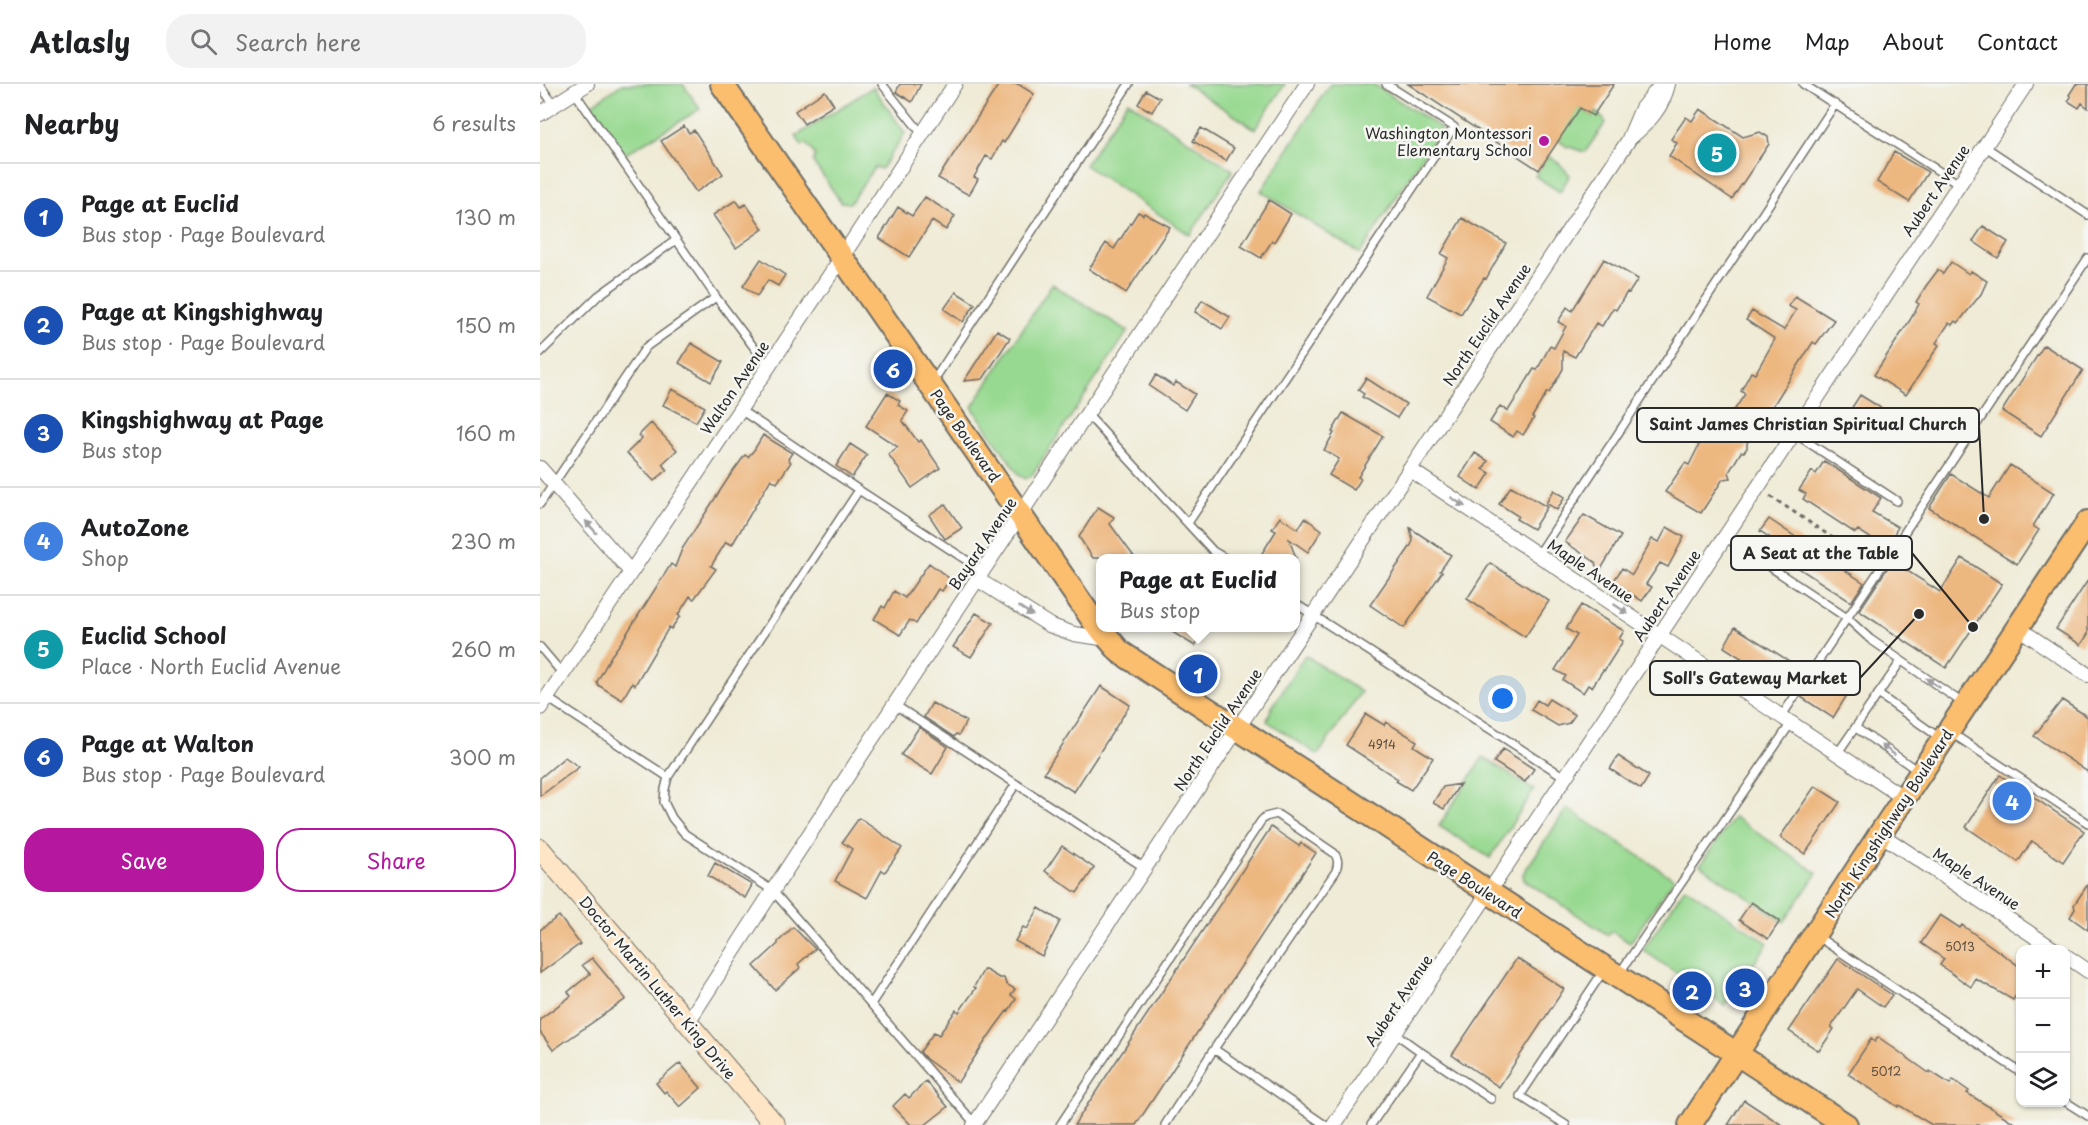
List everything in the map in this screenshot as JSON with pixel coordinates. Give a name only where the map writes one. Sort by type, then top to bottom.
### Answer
[{"type":"main road","name":"Page Boulevard","points":[[722,84],[1096,623]]},
{"type":"main road","name":"North Kingshighway Boulevard","points":[[1690,1125],[1945,735],[2085,532]]},
{"type":"main road","name":"Page Boulevard","points":[[1102,632],[1120,652],[1135,663],[1846,1125]]},
{"type":"main road","name":"Doctor Martin Luther King Drive","points":[[540,849],[775,1125]]},
{"type":"street","points":[[540,114],[587,84]]},
{"type":"street","name":"Walton Avenue","points":[[543,702],[842,257],[955,84]]},
{"type":"street","name":"Bayard Avenue","points":[[688,1022],[772,890],[1307,84]]},
{"type":"street","name":"North Euclid Avenue","points":[[975,1124],[1628,141],[1642,108],[1662,84]]},
{"type":"street","name":"North Euclid Avenue","points":[[1628,141],[1653,116],[1664,99],[1668,84]]},
{"type":"street","name":"Aubert Avenue","points":[[1334,1125],[2026,84]]},
{"type":"street","points":[[540,468],[630,571]]},
{"type":"street","name":"Maple Avenue","points":[[1409,470],[1904,798]]},
{"type":"street","points":[[980,575],[1049,624],[1074,633],[1107,639]]},
{"type":"street","points":[[2018,628],[2088,675]]},
{"type":"street","name":"Maple Avenue","points":[[1880,834],[2047,945]]},
{"type":"street","points":[[2070,959],[2088,971]]},
{"type":"lane","points":[[882,84],[922,134]]},
{"type":"lane","points":[[931,384],[1129,84]]},
{"type":"lane","points":[[1188,524],[1454,127],[1386,84]]},
{"type":"lane","points":[[1803,84],[1959,184]]},
{"type":"lane","points":[[540,85],[554,105]]},
{"type":"lane","points":[[575,93],[716,297],[768,366]]},
{"type":"lane","points":[[1538,555],[1835,104]]},
{"type":"lane","points":[[1984,146],[2088,215]]},
{"type":"lane","points":[[540,354],[598,296],[676,240]]},
{"type":"lane","points":[[1566,1125],[1520,1096],[1611,972],[1786,720],[1847,618],[2088,258]]},
{"type":"lane","points":[[540,504],[646,347],[716,297]]},
{"type":"lane","points":[[739,409],[980,575]]},
{"type":"lane","points":[[1087,414],[1218,554]]},
{"type":"lane","points":[[1794,433],[1897,501]]},
{"type":"lane","points":[[859,490],[668,777],[664,802],[672,818],[685,834],[772,890],[975,1124]]},
{"type":"lane","points":[[1725,537],[1847,618],[1870,639],[1966,705]]},
{"type":"lane","points":[[1300,607],[1566,778]]},
{"type":"lane","points":[[540,647],[562,673]]},
{"type":"lane","points":[[1837,754],[1901,661]]},
{"type":"lane","points":[[1878,694],[2088,823]]},
{"type":"lane","points":[[543,702],[668,777]]},
{"type":"lane","points":[[895,705],[1145,868]]},
{"type":"lane","points":[[1856,728],[1920,773]]},
{"type":"lane","points":[[871,1004],[1017,784]]},
{"type":"lane","points":[[1059,1125],[1261,821],[1265,817],[1277,814],[1334,853],[1338,858],[1336,871],[1165,1125]]},
{"type":"lane","points":[[1815,935],[2016,1069]]},
{"type":"lane","points":[[1395,1034],[1491,1099]]},
{"type":"lane","points":[[1215,1049],[1325,1125]]},
{"type":"lane","points":[[1371,1125],[1421,1052]]},
{"type":"lane","points":[[2070,1105],[2088,1116]]},
{"type":"path","points":[[1758,488],[1863,558]]},
{"type":"green space","points":[[622,84],[683,84],[700,109],[622,156],[590,106]]},
{"type":"green space","points":[[1186,84],[1285,84],[1255,129]]},
{"type":"green space","points":[[1330,84],[1373,84],[1441,128],[1360,254],[1261,191]]},
{"type":"green space","points":[[873,87],[905,133],[881,169],[875,167],[850,203],[841,202],[813,162],[815,155],[806,143],[802,146],[796,136]]},
{"type":"green space","points":[[1128,101],[1233,170],[1190,235],[1085,165]]},
{"type":"green space","points":[[1574,104],[1593,116],[1596,112],[1606,122],[1585,152],[1566,146],[1558,140]]},
{"type":"green space","points":[[1548,156],[1558,162],[1570,175],[1560,192],[1535,176]]},
{"type":"green space","points":[[1052,284],[1128,331],[1032,475],[1026,479],[1020,476],[972,407]]},
{"type":"green space","points":[[1305,655],[1361,692],[1318,755],[1267,721],[1271,709]]},
{"type":"green space","points":[[1483,757],[1534,790],[1490,858],[1439,826]]},
{"type":"green space","points":[[1567,808],[1674,879],[1630,943],[1611,931],[1608,935],[1524,880],[1523,874]]},
{"type":"green space","points":[[1734,817],[1817,873],[1784,922],[1700,865]]},
{"type":"green space","points":[[1685,887],[1768,943],[1725,1006],[1643,950]]},
{"type":"building","points":[[900,84],[921,84],[912,102],[896,92]]},
{"type":"building","points":[[999,84],[1018,84],[1034,94],[992,159],[986,156],[974,177],[978,179],[969,195],[938,178]]},
{"type":"building","name":"Washington Montessori Elementary School","points":[[1408,84],[1614,84],[1593,116],[1580,108],[1539,170]]},
{"type":"building","points":[[2076,84],[2088,84],[2088,108],[2082,103],[2079,108],[2068,101]]},
{"type":"building","points":[[1146,90],[1160,98],[1152,112],[1138,104]]},
{"type":"building","points":[[825,91],[834,105],[804,124],[795,111]]},
{"type":"building","points":[[1700,109],[1743,137],[1760,132],[1768,137],[1769,144],[1732,199],[1669,156],[1677,143],[1671,139],[1686,117],[1692,121]]},
{"type":"building","points":[[684,126],[689,133],[694,130],[723,174],[696,192],[661,141]]},
{"type":"building","points":[[1201,128],[1234,148],[1226,161],[1193,141]]},
{"type":"building","points":[[1894,152],[1928,172],[1909,202],[1877,182]]},
{"type":"building","points":[[925,197],[955,216],[946,230],[932,221],[909,257],[879,238],[898,207],[912,216]]},
{"type":"building","points":[[736,200],[741,207],[746,204],[763,229],[736,248],[713,215]]},
{"type":"building","points":[[1269,200],[1291,214],[1261,258],[1241,246]]},
{"type":"building","points":[[1138,212],[1170,227],[1126,293],[1089,269],[1106,243],[1114,249]]},
{"type":"building","points":[[1462,218],[1506,243],[1486,279],[1484,278],[1461,314],[1427,296],[1448,258],[1441,254]]},
{"type":"building","points":[[1983,226],[2008,242],[1998,258],[1973,241]]},
{"type":"building","points":[[761,259],[785,275],[778,286],[768,280],[757,296],[743,286]]},
{"type":"building","points":[[1604,259],[1638,279],[1616,310],[1613,308],[1602,326],[1596,323],[1575,357],[1563,351],[1563,369],[1523,435],[1517,431],[1513,437],[1490,422],[1500,406],[1508,411],[1534,369],[1537,370],[1550,346],[1554,348],[1566,326],[1558,322],[1567,307],[1572,311]]},
{"type":"building","points":[[1951,262],[1969,274],[1971,271],[1987,281],[1981,294],[1958,323],[1955,321],[1952,325],[1949,323],[1936,343],[1939,345],[1906,395],[1874,375],[1910,320],[1919,304],[1916,302],[1926,286],[1938,270],[1943,274]]},
{"type":"building","points":[[956,292],[975,304],[963,322],[944,309]]},
{"type":"building","points":[[1795,296],[1834,320],[1816,344],[1813,342],[1753,433],[1747,443],[1747,448],[1741,452],[1729,472],[1731,478],[1723,479],[1701,513],[1665,492],[1685,463],[1689,465],[1699,445],[1695,442],[1709,420],[1722,429],[1745,394],[1741,391],[1751,372],[1755,374],[1775,339],[1746,320],[1752,311],[1784,330],[1796,310],[1788,306]]},
{"type":"building","points":[[1202,300],[1230,317],[1222,329],[1195,312]]},
{"type":"building","points":[[997,330],[1010,338],[983,379],[964,381]]},
{"type":"building","points":[[691,343],[723,362],[711,382],[679,363]]},
{"type":"building","points":[[2044,345],[2083,370],[2041,436],[2002,411]]},
{"type":"building","points":[[1156,375],[1173,386],[1176,382],[1195,394],[1185,410],[1149,386]]},
{"type":"building","points":[[1366,378],[1406,404],[1397,418],[1362,397],[1364,394],[1358,390]]},
{"type":"building","points":[[672,389],[705,407],[696,422],[663,405]]},
{"type":"building","points":[[887,393],[900,401],[898,405],[908,411],[902,420],[918,442],[921,440],[940,468],[912,488],[888,454],[898,447],[866,426]]},
{"type":"building","points":[[1860,395],[1897,418],[1888,432],[1872,422],[1863,440],[1843,429]]},
{"type":"building","points":[[1343,413],[1383,436],[1358,477],[1361,479],[1354,490],[1329,475],[1339,459],[1324,450]]},
{"type":"building","points":[[651,423],[677,450],[662,464],[667,470],[654,481],[627,453],[642,438],[639,435]]},
{"type":"building","points":[[763,435],[792,453],[788,459],[791,462],[777,483],[771,479],[732,545],[726,542],[711,566],[716,569],[694,599],[690,596],[678,615],[680,616],[671,629],[669,627],[635,685],[632,683],[622,700],[598,685],[597,682],[611,656],[671,564],[675,567],[682,549],[729,477],[745,455],[748,457],[754,450]]},
{"type":"building","points":[[850,444],[867,455],[852,477],[836,466]]},
{"type":"building","points":[[1475,453],[1488,461],[1483,469],[1490,473],[1479,490],[1460,477]]},
{"type":"building","points":[[1824,461],[1881,498],[1872,512],[1898,527],[1886,548],[1858,530],[1855,533],[1803,499],[1806,494],[1799,490],[1812,471],[1816,474]]},
{"type":"building","points":[[2010,465],[2054,493],[2033,526],[2039,530],[2017,564],[1929,508],[1951,474],[1989,498]]},
{"type":"building","points":[[1511,486],[1547,507],[1533,529],[1516,519],[1518,516],[1499,504]]},
{"type":"building","points":[[1554,490],[1565,497],[1557,510],[1546,503]]},
{"type":"building","points":[[945,504],[962,528],[945,539],[929,515]]},
{"type":"building","points":[[1098,507],[1114,517],[1110,524],[1132,554],[1096,554],[1096,558],[1093,558],[1079,537]]},
{"type":"building","points":[[1584,515],[1621,536],[1598,574],[1595,562],[1565,542]]},
{"type":"building","points":[[1280,517],[1298,529],[1305,518],[1322,530],[1308,552],[1289,539],[1295,554],[1262,554],[1276,531],[1272,529]]},
{"type":"building","points":[[1769,519],[1864,583],[1851,602],[1763,545],[1769,537],[1760,531]]},
{"type":"building","points":[[1667,527],[1684,537],[1668,567],[1660,563],[1646,584],[1652,587],[1642,601],[1613,582],[1622,568],[1632,575],[1652,539],[1659,542]]},
{"type":"building","points":[[1410,528],[1451,555],[1404,628],[1370,605],[1410,547],[1413,541]]},
{"type":"building","points":[[1962,558],[2002,584],[1946,668],[1859,611],[1892,561],[1940,592]]},
{"type":"building","points":[[929,563],[950,579],[942,591],[938,589],[916,624],[910,620],[900,635],[874,619],[882,606],[885,608],[894,591],[905,598]]},
{"type":"building","points":[[1490,563],[1549,601],[1525,637],[1467,599]]},
{"type":"building","points":[[2088,580],[2088,634],[2081,645],[2056,629]]},
{"type":"building","points":[[1581,605],[1624,631],[1619,639],[1623,641],[1604,671],[1592,687],[1588,685],[1583,693],[1563,680],[1566,676],[1555,670],[1577,635],[1566,629]]},
{"type":"building","points":[[976,613],[993,623],[971,657],[953,647]]},
{"type":"building","points":[[1735,627],[1805,671],[1792,691],[1724,647]]},
{"type":"building","points":[[1172,632],[1203,632],[1195,646]]},
{"type":"building","points":[[1818,676],[1847,695],[1833,718],[1801,697],[1814,677],[1816,679]]},
{"type":"building","points":[[1101,686],[1130,705],[1074,792],[1044,773]]},
{"type":"building","points":[[1549,699],[1575,715],[1569,723],[1558,726],[1531,710],[1537,700],[1545,705]]},
{"type":"building","points":[[2062,700],[2088,717],[2088,772],[2034,736]]},
{"type":"building","points":[[932,703],[966,721],[959,735],[956,734],[954,737],[924,717]]},
{"type":"building","points":[[1366,714],[1384,725],[1386,722],[1417,741],[1414,746],[1433,758],[1411,790],[1346,745]]},
{"type":"building","points":[[919,727],[948,747],[932,774],[901,755]]},
{"type":"building","points":[[1503,749],[1534,769],[1525,782],[1494,762]]},
{"type":"building","points":[[1618,756],[1649,776],[1641,789],[1610,769]]},
{"type":"building","points":[[565,757],[579,767],[540,796],[540,778]]},
{"type":"building","points":[[2000,775],[2084,831],[2063,862],[2032,841],[2018,862],[1966,827]]},
{"type":"building","points":[[1460,784],[1444,809],[1433,803],[1443,787]]},
{"type":"building","points":[[1815,786],[1840,802],[1805,854],[1780,837]]},
{"type":"building","points":[[859,818],[902,848],[885,872],[882,870],[867,898],[835,881],[852,849],[842,842]]},
{"type":"building","points":[[1271,827],[1299,846],[1301,843],[1316,853],[1136,1125],[1074,1125]]},
{"type":"building","points":[[1062,846],[1094,868],[1077,893],[1045,871]]},
{"type":"building","points":[[715,863],[752,885],[745,898],[708,876]]},
{"type":"building","points":[[2088,884],[2088,930],[2070,917],[2075,909],[2074,905]]},
{"type":"building","points":[[1751,902],[1780,921],[1768,939],[1739,920]]},
{"type":"building","points":[[1039,908],[1060,921],[1042,956],[1015,941],[1023,927],[1027,929]]},
{"type":"building","points":[[1940,915],[1960,928],[1962,925],[2016,964],[2016,995],[2013,1000],[1976,979],[1971,987],[1940,965],[1944,959],[1921,943]]},
{"type":"building","points":[[559,916],[580,944],[540,973],[540,930]]},
{"type":"building","points":[[793,927],[815,949],[798,964],[800,968],[775,990],[754,966]]},
{"type":"building","points":[[592,958],[626,999],[553,1050],[540,1032],[540,1019],[571,996],[568,992],[590,974],[582,965]]},
{"type":"building","points":[[1517,958],[1564,989],[1499,1087],[1452,1055]]},
{"type":"building","points":[[1838,959],[1892,995],[1883,1007],[1857,989],[1831,1027],[1834,1029],[1819,1051],[1789,1031]]},
{"type":"building","points":[[984,969],[999,978],[1004,978],[1006,984],[1015,989],[1011,995],[1016,999],[958,1082],[920,1052],[934,1032],[939,1035],[956,1010],[959,1012],[976,988],[974,987]]},
{"type":"building","points":[[1878,1037],[1929,1073],[1930,1071],[1950,1084],[1953,1080],[1969,1091],[1967,1093],[2018,1125],[1932,1125],[1899,1105],[1898,1107],[1848,1074],[1871,1039],[1875,1042]]},
{"type":"building","points":[[680,1063],[701,1088],[680,1107],[656,1083]]},
{"type":"building","points":[[926,1081],[948,1107],[925,1125],[911,1125],[893,1106],[905,1094],[909,1098]]},
{"type":"building","points":[[1744,1100],[1782,1125],[1728,1125]]},
{"type":"place","name":"Washington Montessori Elementary School","points":[[1544,141]]},
{"type":"place","name":"Euclid School","points":[[1717,153]]},
{"type":"place","name":"Page at Walton","points":[[893,369]]},
{"type":"place","name":"Saint James Christian Spiritual Church","points":[[1984,519]]},
{"type":"place","name":"Soll's Gateway Market","points":[[1919,614]]},
{"type":"place","name":"A Seat at the Table","points":[[1973,627]]},
{"type":"place","name":"Page at Euclid","points":[[1198,674]]},
{"type":"place","name":"AutoZone","points":[[2012,801]]},
{"type":"place","name":"Kingshighway at Page","points":[[1745,988]]},
{"type":"place","name":"Page at Kingshighway","points":[[1692,991]]}]
